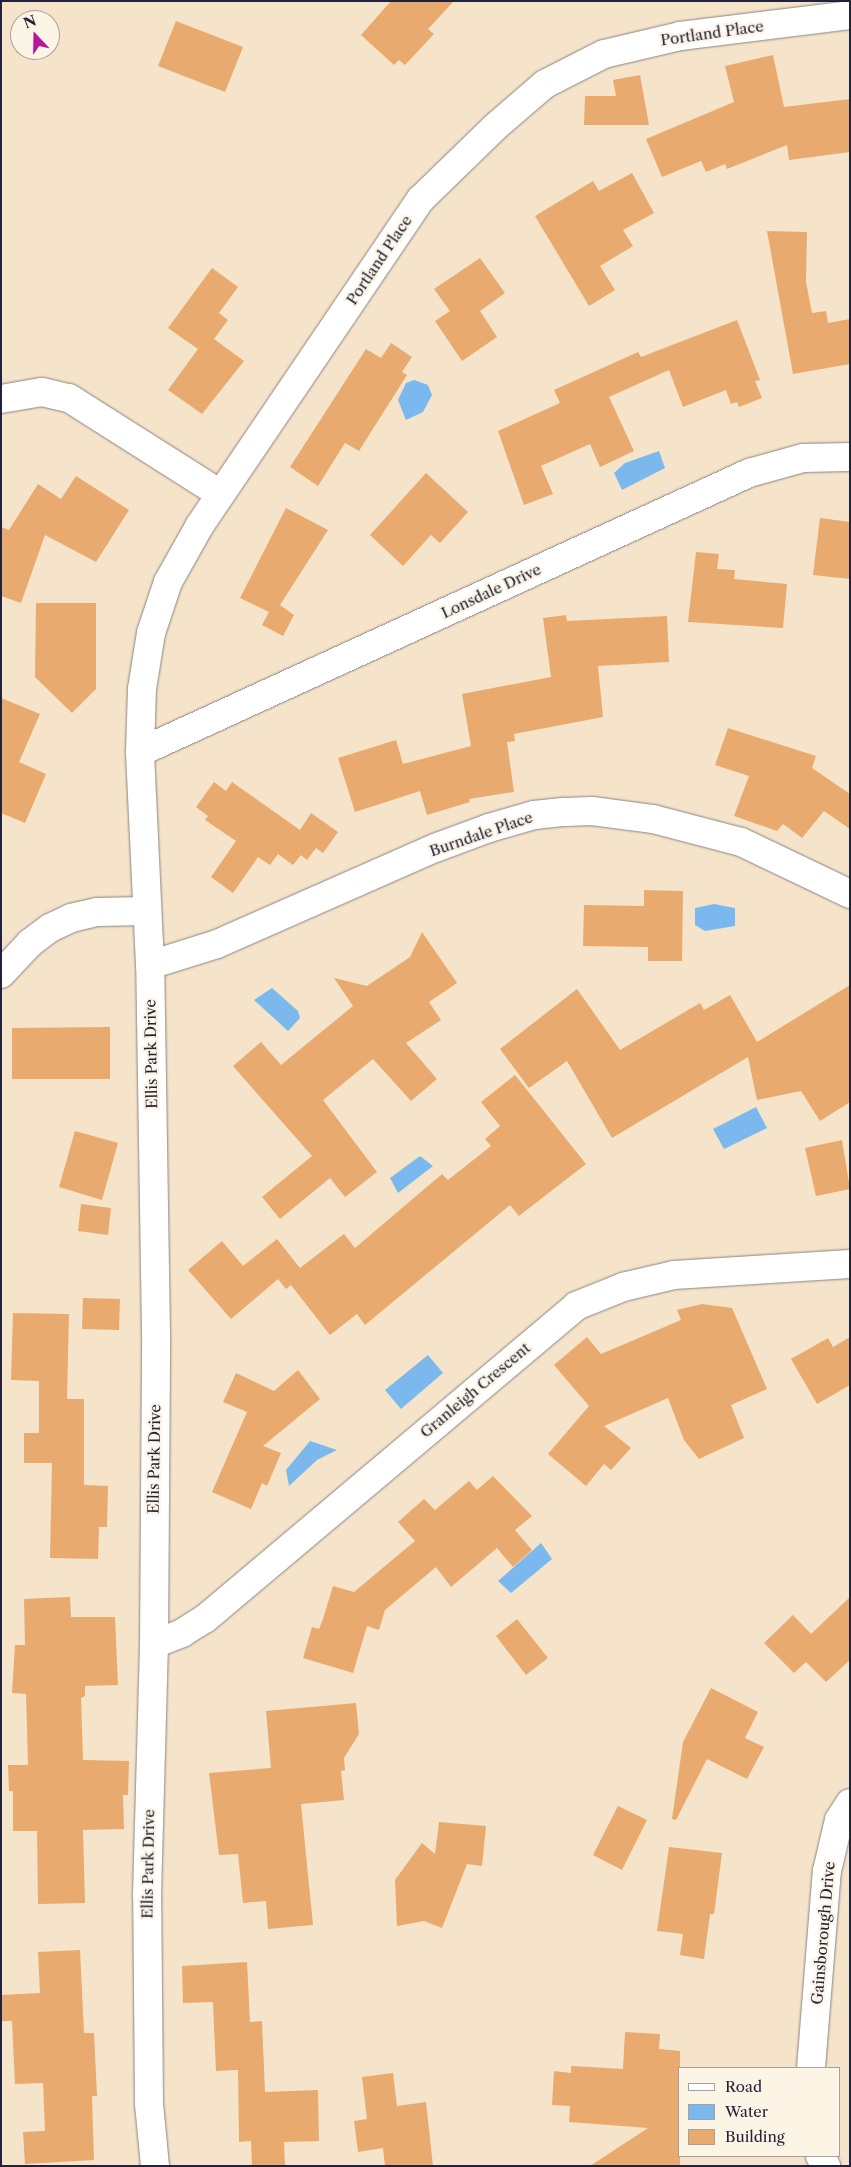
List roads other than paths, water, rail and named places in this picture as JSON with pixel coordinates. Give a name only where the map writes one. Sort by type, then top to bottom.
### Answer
[{"type":"street","name":"Portland Place","points":[[140,752],[142,689],[151,633],[168,582],[220,494],[421,199],[545,84],[604,54],[680,36],[850,15]]},
{"type":"street","points":[[1,399],[42,392],[68,398],[220,494]]},
{"type":"street","name":"Lonsdale Drive","points":[[140,752],[749,473],[803,458],[850,457]]},
{"type":"street","name":"Ellis Park Drive","points":[[140,752],[150,965],[156,1334],[154,1644],[147,1895],[149,2104],[155,2166]]},
{"type":"street","name":"Burndale Place","points":[[150,965],[217,944],[426,852],[489,828],[534,815],[592,811],[653,819],[741,842],[850,894]]},
{"type":"street","points":[[1,974],[30,943],[50,928],[71,918],[97,912],[147,911]]},
{"type":"street","name":"Granleigh Crescent","points":[[154,1644],[182,1634],[206,1618],[576,1306],[623,1287],[674,1275],[850,1264]]},
{"type":"street","name":"Gainsborough Drive","points":[[811,2067],[827,1871],[836,1827],[850,1803]]},
{"type":"water","points":[[414,380],[428,385],[432,395],[423,412],[406,420],[398,400],[406,383]]},
{"type":"water","points":[[659,451],[665,468],[622,490],[614,473],[625,463]]},
{"type":"water","points":[[714,904],[735,908],[735,926],[705,931],[695,925],[695,908]]},
{"type":"water","points":[[272,988],[298,1011],[300,1018],[288,1031],[254,1000]]},
{"type":"water","points":[[756,1107],[767,1128],[724,1149],[713,1129]]},
{"type":"water","points":[[420,1156],[433,1166],[398,1193],[390,1178]]},
{"type":"water","points":[[428,1355],[443,1373],[401,1409],[385,1390]]},
{"type":"water","points":[[310,1441],[337,1450],[317,1460],[289,1486],[286,1470]]},
{"type":"water","points":[[541,1543],[552,1559],[511,1593],[498,1581]]}]
